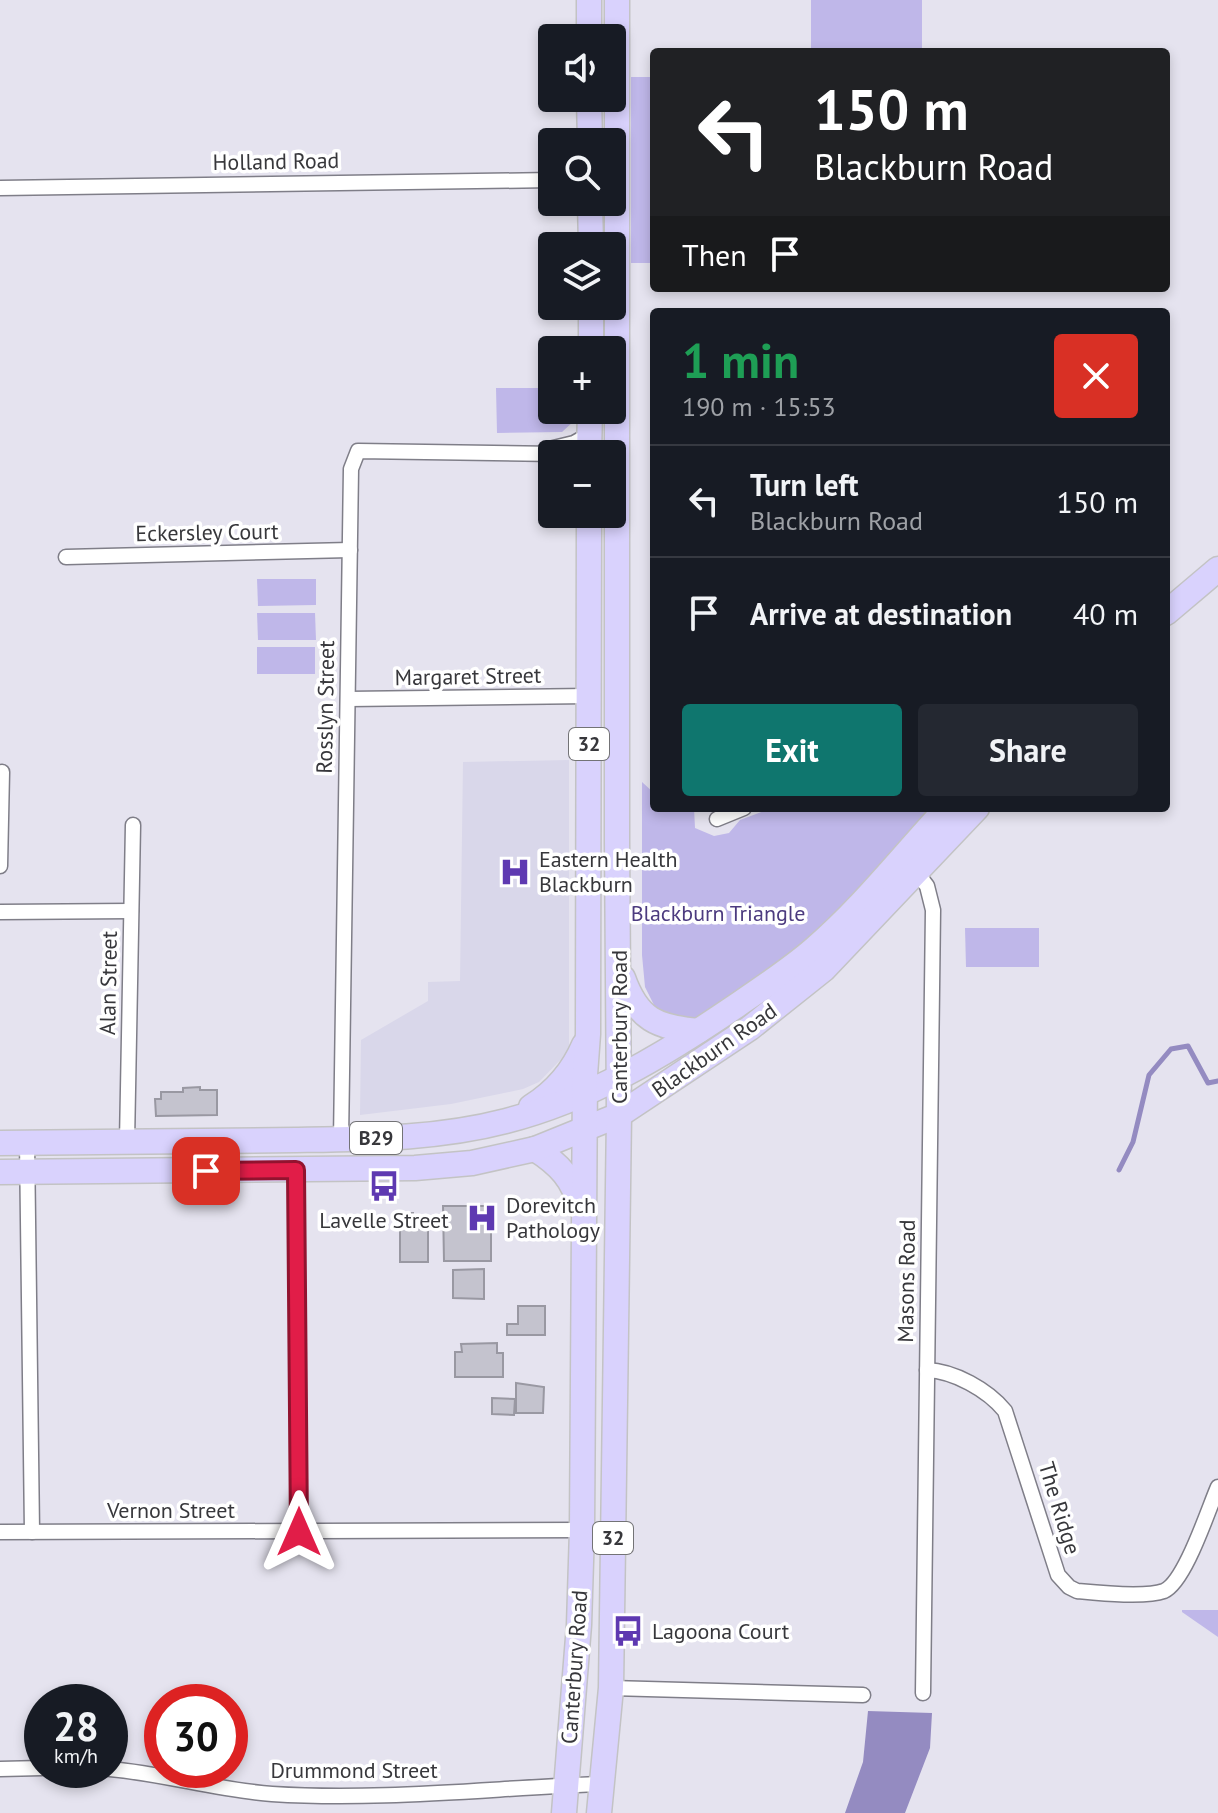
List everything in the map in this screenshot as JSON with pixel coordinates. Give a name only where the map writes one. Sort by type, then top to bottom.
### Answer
[{"type":"main road","points":[[589,0],[589,24]]},
{"type":"main road","name":"Canterbury Road","points":[[615,128],[617,0]]},
{"type":"main road","name":"Canterbury Road","points":[[614,216],[617,440]]},
{"type":"main road","name":"Canterbury Road","points":[[564,1813],[579,1625],[582,1530],[588,1034],[589,528]]},
{"type":"main road","name":"Canterbury Road","points":[[599,1813],[611,1688],[620,969],[617,528]]},
{"type":"main road","points":[[1170,610],[1218,569]]},
{"type":"main road","name":"Blackburn Road","points":[[0,1172],[443,1167],[535,1149],[619,1115],[750,1028],[791,996],[841,952],[909,866],[946,812]]},
{"type":"main road","name":"Blackburn Road","points":[[0,1143],[341,1140],[414,1136],[504,1122],[585,1095],[619,1079],[698,1031],[815,948],[972,812]]},
{"type":"main road","points":[[620,969],[628,992],[647,1018],[663,1026],[698,1031]]},
{"type":"main road","points":[[504,1122],[543,1099],[554,1088],[576,1063],[588,1034]]},
{"type":"main road","points":[[535,1149],[558,1165],[576,1189],[585,1225]]},
{"type":"street","name":"Holland Road","points":[[0,188],[538,180]]},
{"type":"street","name":"Rosslyn Street","points":[[533,452],[591,438]]},
{"type":"street","name":"Rosslyn Street","points":[[341,1140],[351,469],[358,451],[538,452]]},
{"type":"street","name":"Eckersley Court","points":[[66,557],[350,550]]},
{"type":"street","name":"Margaret Street","points":[[348,699],[589,696]]},
{"type":"street","points":[[0,866],[2,772]]},
{"type":"street","points":[[717,819],[734,812]]},
{"type":"street","name":"Alan Street","points":[[127,1142],[133,825]]},
{"type":"street","name":"Masons Road","points":[[909,866],[927,886],[933,910],[923,1693]]},
{"type":"street","points":[[0,912],[131,911]]},
{"type":"street","points":[[27,1142],[32,1532]]},
{"type":"street","points":[[296,1170],[299,1532]]},
{"type":"street","name":"The Ridge","points":[[927,1370],[952,1374],[994,1399],[1005,1411],[1058,1575],[1077,1591],[1152,1593],[1168,1589],[1182,1574],[1218,1487]]},
{"type":"street","name":"Vernon Street","points":[[0,1532],[582,1530]]},
{"type":"street","points":[[611,1688],[863,1695]]},
{"type":"street","points":[[0,1769],[24,1768]]},
{"type":"street","name":"Drummond Street","points":[[128,1770],[215,1788],[274,1794],[366,1794],[600,1784]]},
{"type":"shaded area","name":"Eastern Health Blackburn","points":[[569,760],[569,1051],[539,1082],[523,1089],[451,1104],[360,1115],[361,1040],[428,1001],[428,982],[460,981],[463,762]]},
{"type":"shaded area","points":[[868,1711],[932,1713],[930,1748],[905,1813],[845,1813],[863,1762]]},
{"type":"green space","points":[[811,0],[922,0],[922,48],[811,48]]},
{"type":"green space","points":[[631,77],[650,77],[650,263],[631,263]]},
{"type":"green space","points":[[496,388],[538,388],[538,424],[571,424],[562,432],[497,433]]},
{"type":"green space","points":[[257,579],[316,579],[316,605],[258,606]]},
{"type":"green space","points":[[257,613],[315,613],[316,640],[258,640]]},
{"type":"green space","points":[[257,647],[315,647],[315,674],[257,674]]},
{"type":"green space","name":"Blackburn Triangle","points":[[642,782],[650,789],[650,812],[694,812],[695,828],[714,836],[729,833],[740,820],[761,812],[932,812],[794,954],[702,1018],[686,1023],[660,1017],[645,987],[642,955]]},
{"type":"green space","points":[[965,928],[1039,928],[1039,967],[966,967]]},
{"type":"green space","points":[[1218,1610],[1218,1637],[1182,1612]]},
{"type":"building","points":[[200,1087],[200,1090],[217,1090],[217,1115],[156,1116],[155,1099],[161,1099],[161,1092],[183,1092],[183,1088]]},
{"type":"building","points":[[443,1206],[491,1206],[491,1261],[444,1261]]},
{"type":"building","points":[[400,1213],[413,1213],[413,1229],[428,1229],[428,1262],[400,1262]]},
{"type":"building","points":[[484,1269],[484,1299],[453,1298],[453,1270]]},
{"type":"building","points":[[518,1306],[545,1306],[545,1335],[507,1335],[507,1324],[518,1324]]},
{"type":"building","points":[[497,1343],[497,1353],[503,1353],[503,1377],[455,1377],[455,1352],[462,1352],[461,1344]]},
{"type":"building","points":[[516,1383],[544,1387],[543,1413],[516,1413]]},
{"type":"building","points":[[492,1398],[515,1399],[514,1415],[492,1414]]},
{"type":"waterway","points":[[1119,1170],[1133,1142],[1149,1075],[1171,1049],[1188,1046],[1208,1083],[1218,1081]]},
{"type":"place","name":"Eastern Health Blackburn","points":[[515,872]]},
{"type":"place","name":"Lavelle Street","points":[[384,1186]]},
{"type":"place","name":"Dorevitch Pathology","points":[[482,1218]]},
{"type":"place","name":"Lagoona Court","points":[[628,1631]]},
{"type":"route","points":[[206,1171],[296,1170],[299,1532]]}]
